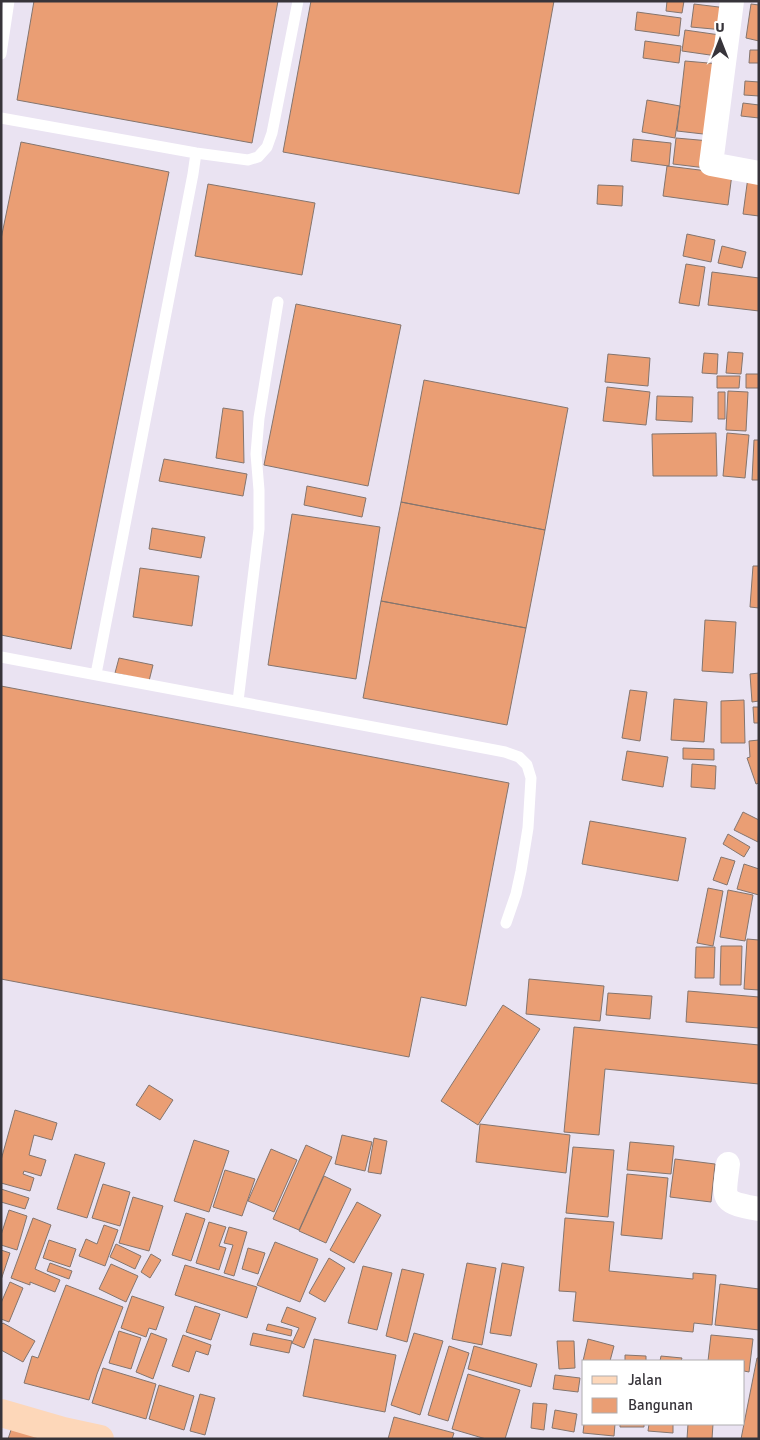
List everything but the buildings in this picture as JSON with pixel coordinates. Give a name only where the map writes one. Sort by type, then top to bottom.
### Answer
[{"type":"main road","points":[[1,1413],[62,1435],[100,1439]]},
{"type":"street","points":[[732,1],[711,164],[759,173]]},
{"type":"street","points":[[728,1164],[724,1189],[727,1199],[741,1205],[759,1208]]},
{"type":"lane","points":[[1,54],[9,1]]},
{"type":"lane","points":[[1,118],[196,153],[248,160],[258,157],[267,147],[276,118],[298,1]]},
{"type":"lane","points":[[96,674],[196,153]]},
{"type":"lane","points":[[238,701],[259,529],[259,490],[256,454],[259,418],[278,302]]},
{"type":"lane","points":[[1,657],[505,752],[519,757],[527,765],[531,778],[528,828],[519,879],[506,923]]}]
